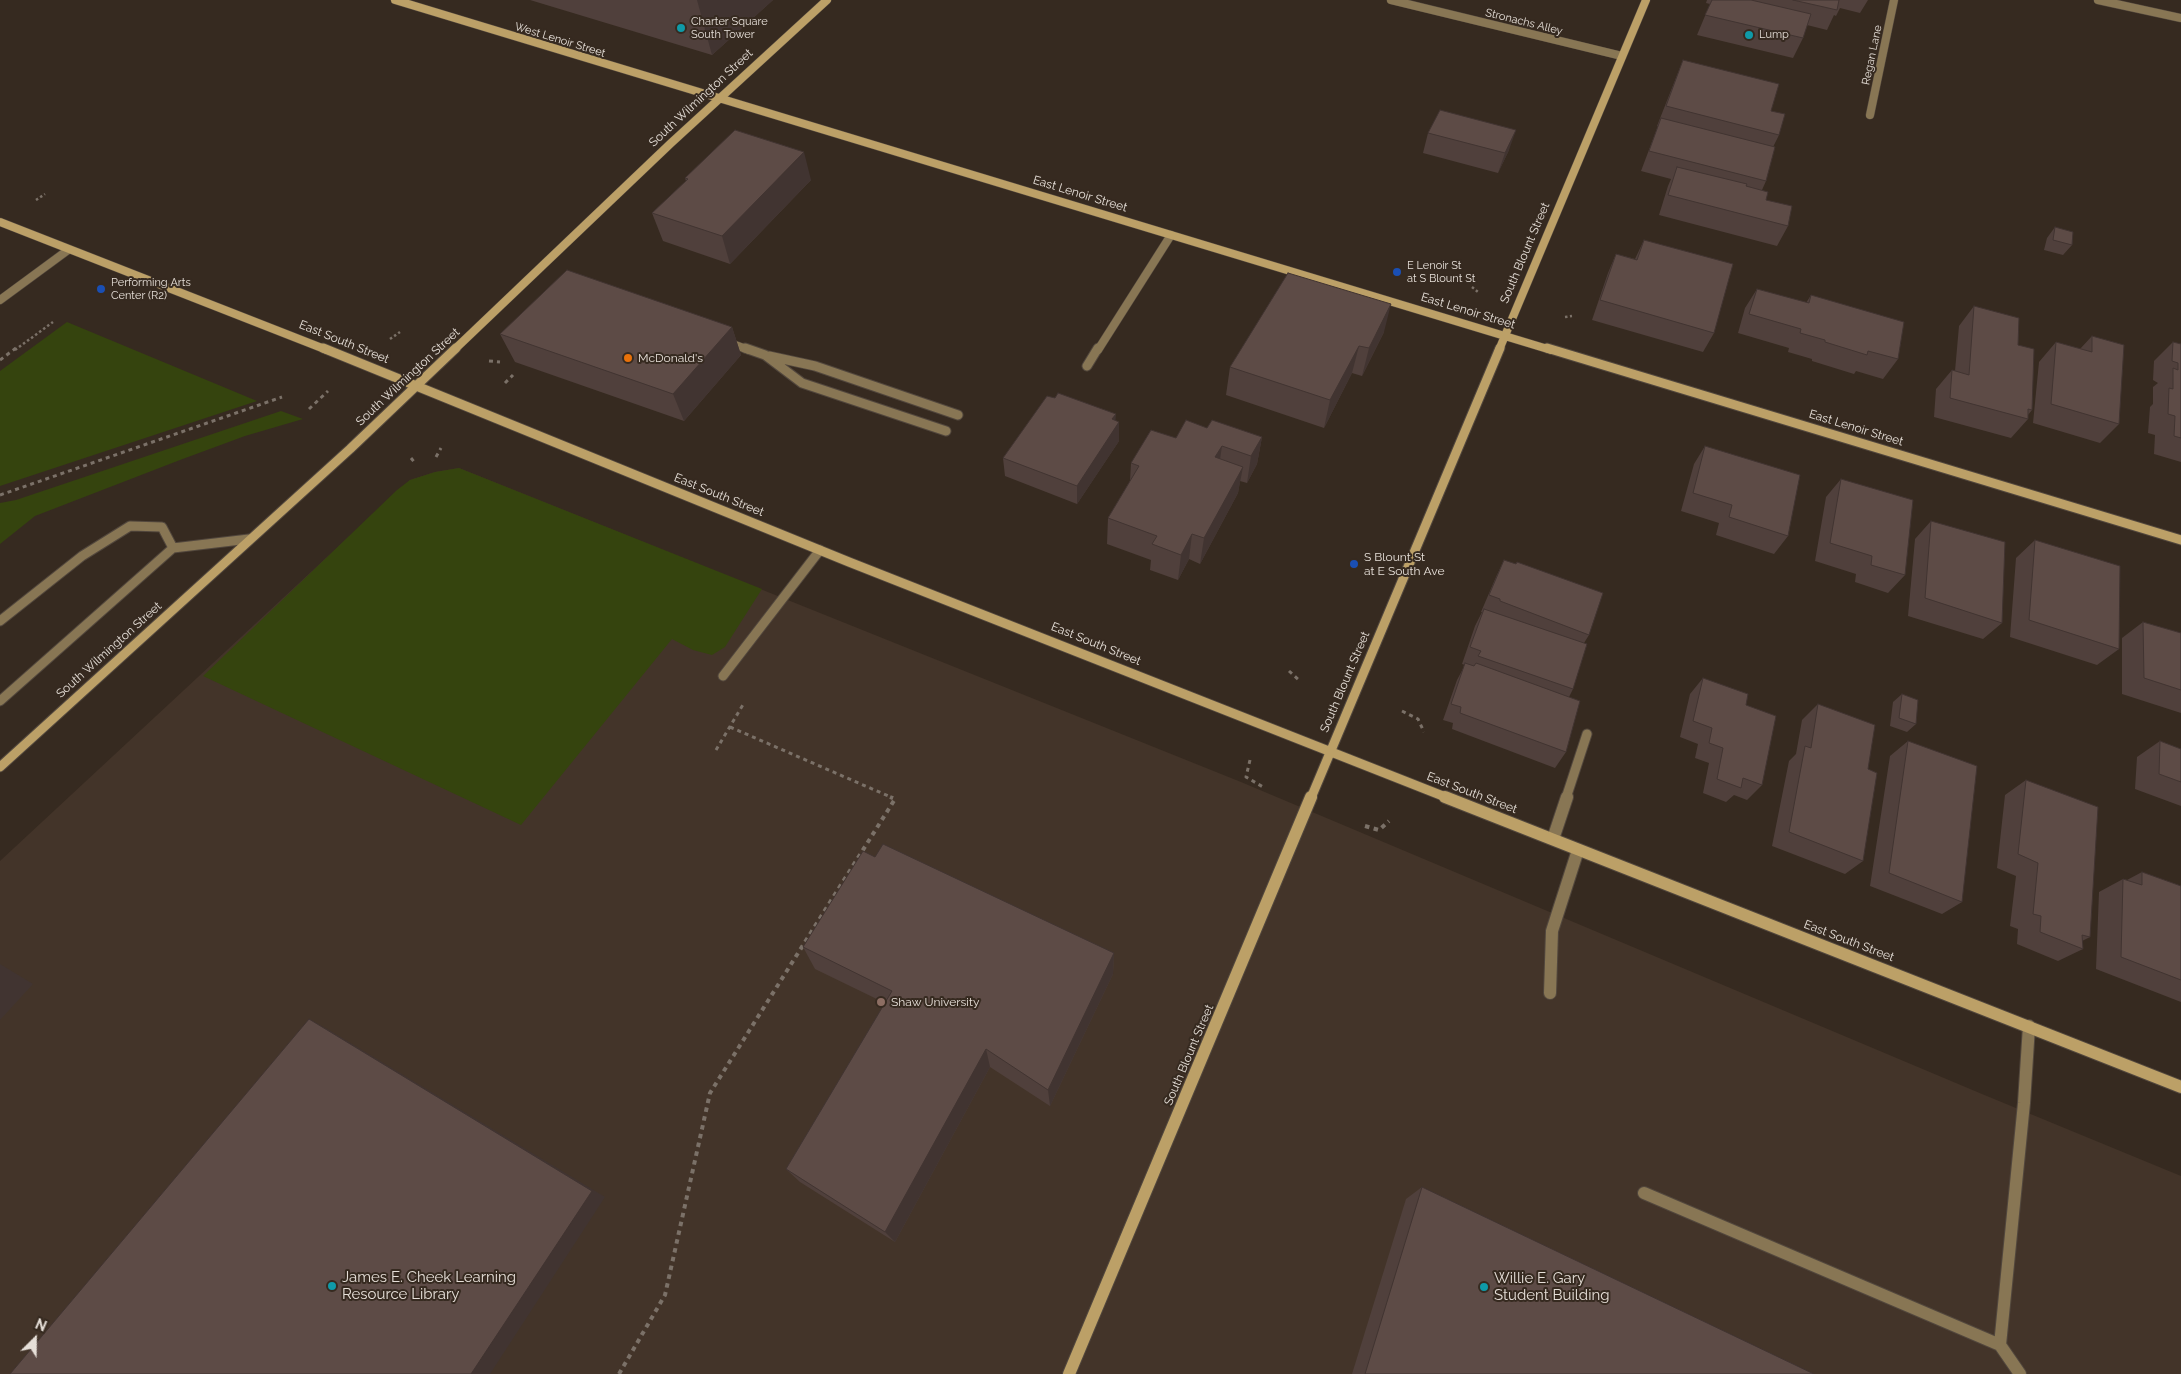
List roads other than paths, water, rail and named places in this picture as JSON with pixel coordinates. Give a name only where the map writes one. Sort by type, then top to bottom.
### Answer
[{"type":"main road","name":"West Lenoir Street","points":[[396,0],[719,99]]},
{"type":"main road","name":"South Wilmington Street","points":[[0,767],[350,449],[719,99],[827,0]]},
{"type":"main road","name":"South Blount Street","points":[[1069,1374],[1646,0]]},
{"type":"main road","name":"East Lenoir Street","points":[[719,99],[2181,540]]},
{"type":"main road","name":"East South Street","points":[[1,223],[415,386],[820,550],[2181,1087]]},
{"type":"street","name":"Stronachs Alley","points":[[1391,0],[1622,56]]},
{"type":"street","name":"Regan Lane","points":[[1870,115],[1894,0]]},
{"type":"street","points":[[2098,0],[2181,18]]},
{"type":"street","points":[[1087,366],[1171,235]]},
{"type":"street","points":[[0,300],[68,250]]},
{"type":"street","points":[[718,338],[765,355],[815,366],[958,415]]},
{"type":"street","points":[[765,355],[802,382],[946,430]]},
{"type":"street","points":[[0,622],[82,556],[130,526],[162,527],[173,548]]},
{"type":"street","points":[[0,701],[173,548],[249,539]]},
{"type":"street","points":[[724,676],[820,550]]},
{"type":"street","points":[[1553,839],[1586,734]]},
{"type":"street","points":[[1550,994],[1552,931],[1578,850]]},
{"type":"street","points":[[2000,1345],[2024,1103],[2029,1026]]},
{"type":"street","points":[[1644,1193],[2000,1345],[2020,1374]]},
{"type":"place","name":"Charter Square South Tower","points":[[681,28]]},
{"type":"place","name":"Lump","points":[[1749,35]]},
{"type":"place","name":"E Lenoir St at S Blount St","points":[[1397,272]]},
{"type":"place","name":"Performing Arts Center (R2)","points":[[101,289]]},
{"type":"place","name":"McDonald's","points":[[628,358]]},
{"type":"place","name":"S Blount St at E South Ave","points":[[1354,564]]},
{"type":"place","name":"Shaw University","points":[[881,1002]]},
{"type":"place","name":"James E. Cheek Learning Resource Library","points":[[332,1286]]},
{"type":"place","name":"Willie E. Gary Student Building","points":[[1484,1287]]}]
